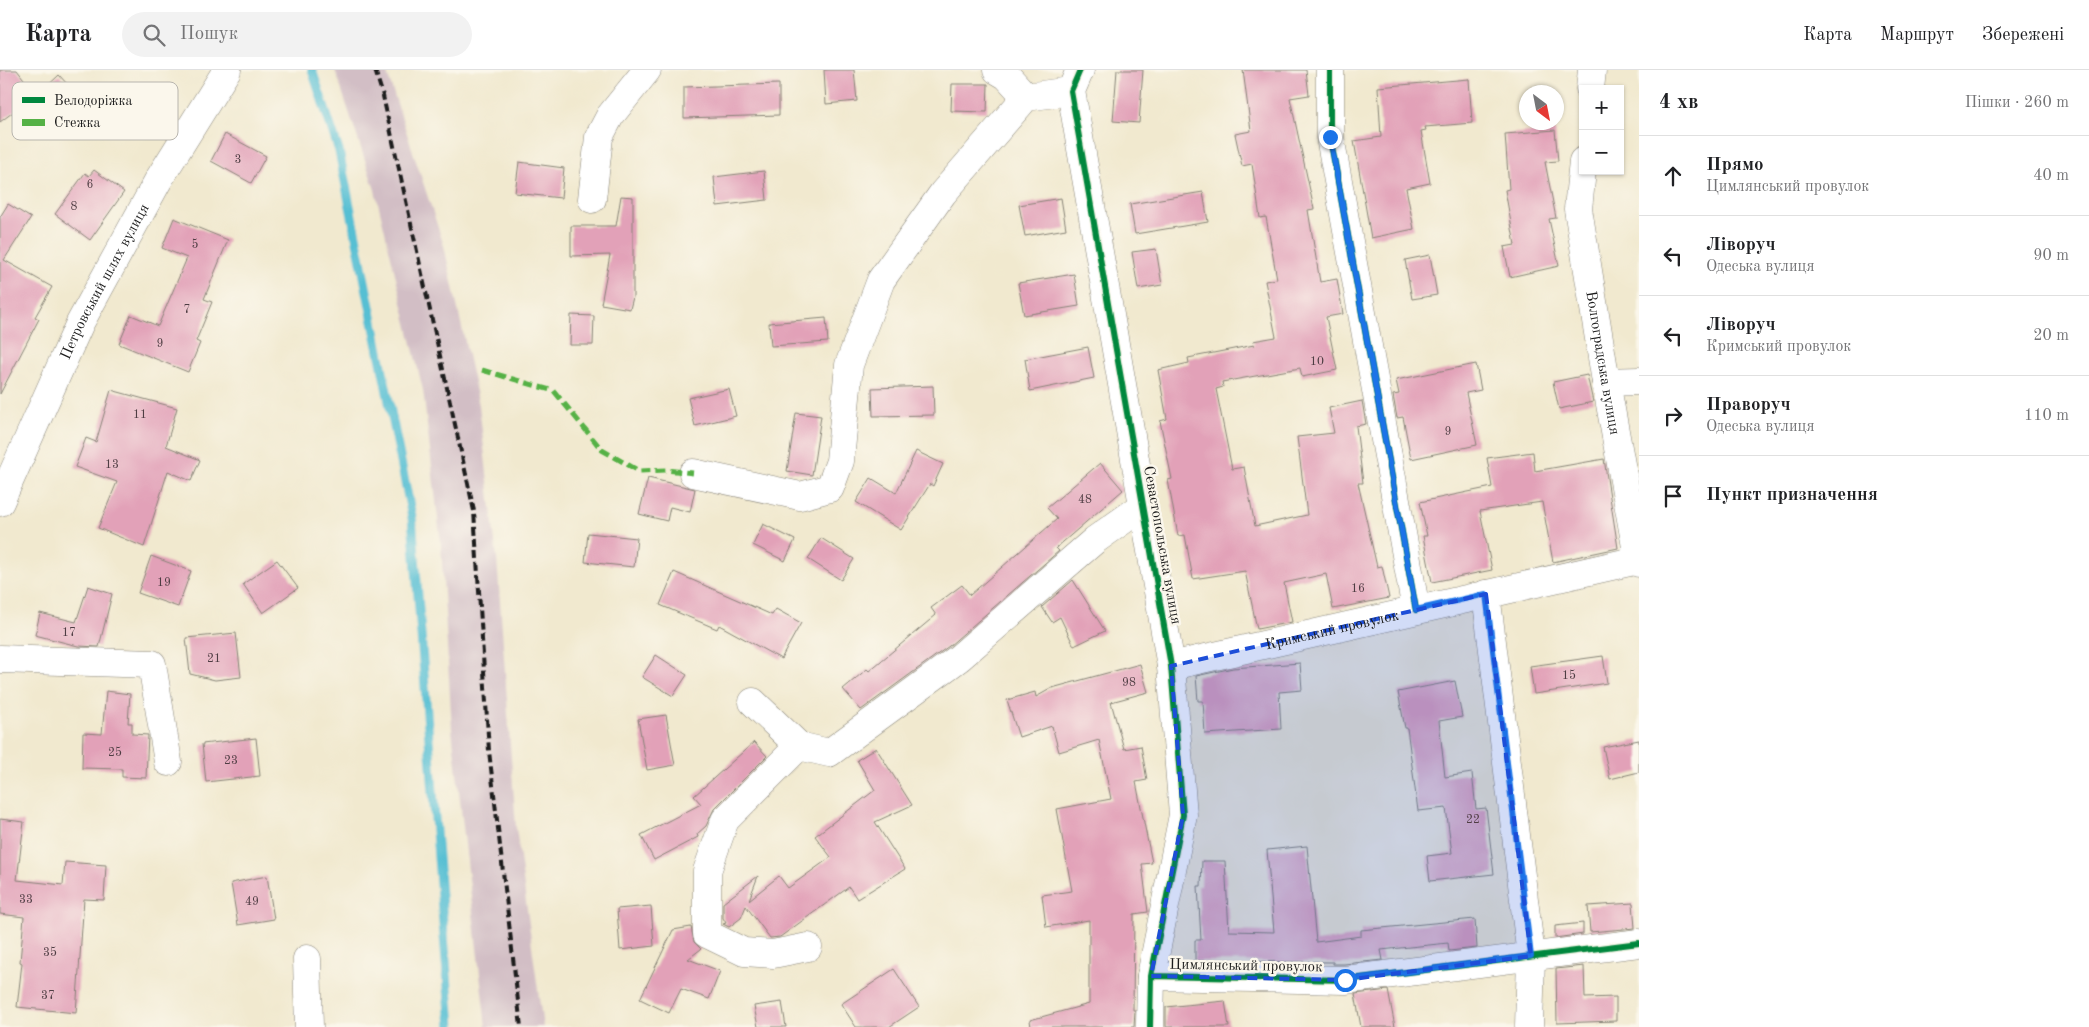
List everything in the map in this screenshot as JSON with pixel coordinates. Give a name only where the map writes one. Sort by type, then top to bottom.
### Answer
[{"type":"street","name":"Петровський шлях вулиця","points":[[0,502],[80,323],[159,179],[227,70]]},
{"type":"street","points":[[592,199],[598,137],[610,116],[647,70]]},
{"type":"street","points":[[997,70],[1007,76],[1026,97]]},
{"type":"street","points":[[1330,70],[1330,137],[1416,610]]},
{"type":"street","points":[[1590,85],[1592,70]]},
{"type":"street","points":[[693,473],[800,496],[830,488],[840,461],[849,365],[880,280],[943,193],[1026,97],[1076,81]]},
{"type":"street","name":"Севастопольська вулиця","points":[[1076,81],[1143,506],[1171,666],[1183,815],[1151,976],[1150,1027]]},
{"type":"street","name":"Волгоградська вулиця","points":[[1582,175],[1578,209],[1638,562]]},
{"type":"street","points":[[1606,382],[1639,381]]},
{"type":"street","points":[[753,702],[799,746],[829,753],[959,658],[1094,540],[1143,506]]},
{"type":"street","name":"Кримський провулок","points":[[1171,666],[1486,594],[1638,562]]},
{"type":"street","points":[[1486,594],[1531,956],[1528,1027]]},
{"type":"street","points":[[0,659],[152,664],[168,762]]},
{"type":"street","points":[[799,746],[725,820],[707,871],[707,934],[744,952],[773,954],[808,947]]},
{"type":"street","name":"Цимлянський провулок","points":[[1151,976],[1345,980],[1639,943]]},
{"type":"street","points":[[307,959],[309,1027]]},
{"type":"highlighted area","points":[[1486,594],[1531,956],[1345,980],[1151,976],[1183,815],[1171,666]]},
{"type":"shaded area","points":[[335,70],[386,70],[444,246],[479,405],[497,559],[516,828],[543,1027],[486,1027],[452,730],[441,544],[423,390],[375,190]]},
{"type":"building","points":[[0,70],[17,70],[26,82],[12,82],[12,113],[0,122]]},
{"type":"building","points":[[824,70],[854,70],[857,101],[826,104]]},
{"type":"building","points":[[1117,70],[1143,70],[1139,123],[1113,121]]},
{"type":"building","points":[[1243,70],[1306,70],[1309,95],[1290,98],[1314,209],[1308,210],[1320,282],[1337,279],[1343,314],[1326,317],[1337,370],[1302,377],[1300,368],[1222,382],[1223,387],[1216,389],[1232,469],[1244,467],[1255,526],[1307,515],[1297,437],[1334,433],[1329,408],[1362,401],[1366,424],[1356,426],[1363,483],[1358,483],[1377,567],[1382,566],[1389,598],[1333,609],[1326,574],[1284,583],[1292,622],[1257,629],[1245,571],[1193,579],[1185,535],[1178,536],[1168,480],[1172,479],[1160,421],[1167,419],[1158,370],[1189,363],[1188,358],[1254,345],[1253,341],[1276,337],[1265,281],[1277,279],[1266,217],[1260,218],[1252,164],[1242,166],[1235,134],[1251,131]]},
{"type":"building","points":[[59,75],[65,82],[52,82]]},
{"type":"building","points":[[1469,79],[1472,123],[1425,127],[1426,130],[1421,131],[1430,183],[1406,188],[1414,229],[1371,238],[1354,141],[1381,137],[1378,87]]},
{"type":"building","points":[[779,84],[779,115],[684,118],[684,87]]},
{"type":"building","points":[[952,84],[988,84],[987,112],[951,111]]},
{"type":"building","points":[[1555,130],[1558,161],[1545,162],[1556,218],[1549,219],[1559,266],[1510,277],[1504,247],[1515,245],[1505,190],[1509,189],[1505,134]]},
{"type":"building","points":[[225,134],[266,156],[251,183],[211,161]]},
{"type":"building","points":[[519,162],[564,168],[561,198],[515,193]]},
{"type":"building","points":[[94,170],[124,192],[90,240],[55,214],[85,173],[89,176]]},
{"type":"building","points":[[764,171],[767,200],[717,206],[714,177]]},
{"type":"building","points":[[1203,192],[1208,222],[1135,234],[1130,204]]},
{"type":"building","points":[[621,196],[633,197],[633,297],[630,309],[601,304],[610,255],[571,256],[571,226],[616,226]]},
{"type":"building","points":[[1061,198],[1066,229],[1025,236],[1019,205]]},
{"type":"building","points":[[8,204],[31,218],[4,260],[52,287],[35,317],[39,319],[0,394],[0,217]]},
{"type":"building","points":[[174,218],[228,240],[204,299],[212,302],[196,341],[200,343],[188,372],[119,344],[131,315],[158,326],[187,258],[162,248]]},
{"type":"building","points":[[1156,249],[1162,285],[1138,289],[1132,252]]},
{"type":"building","points":[[1430,255],[1437,295],[1412,299],[1405,260]]},
{"type":"building","points":[[1074,274],[1079,306],[1024,315],[1018,283]]},
{"type":"building","points":[[571,315],[594,316],[593,345],[570,345]]},
{"type":"building","points":[[826,318],[828,342],[771,346],[769,323]]},
{"type":"building","points":[[1088,347],[1094,378],[1030,391],[1025,359]]},
{"type":"building","points":[[1476,364],[1481,390],[1466,393],[1477,445],[1411,459],[1403,417],[1397,418],[1393,395],[1399,394],[1396,380]]},
{"type":"building","points":[[1587,375],[1593,402],[1559,409],[1553,382]]},
{"type":"building","points":[[933,386],[934,415],[873,416],[872,388]]},
{"type":"building","points":[[729,389],[736,416],[695,426],[688,398]]},
{"type":"building","points":[[111,390],[177,408],[166,446],[200,460],[191,481],[168,471],[144,547],[98,528],[117,482],[75,467],[86,438],[96,442]]},
{"type":"building","points":[[796,413],[821,416],[812,475],[787,471]]},
{"type":"building","points":[[916,451],[943,464],[933,486],[930,484],[901,530],[856,502],[871,478],[896,493]]},
{"type":"building","points":[[1533,452],[1535,471],[1604,459],[1618,548],[1553,562],[1542,502],[1480,511],[1492,570],[1432,582],[1423,536],[1427,536],[1420,502],[1492,487],[1487,458]]},
{"type":"building","points":[[1100,463],[1123,490],[1056,548],[1059,551],[949,646],[861,710],[843,689],[867,669],[869,671],[936,615],[931,608],[962,585],[970,595],[1057,519],[1047,508]]},
{"type":"building","points":[[648,478],[695,489],[690,512],[670,507],[667,521],[639,514]]},
{"type":"building","points":[[763,524],[795,540],[785,561],[753,545]]},
{"type":"building","points":[[588,533],[637,538],[634,567],[585,562]]},
{"type":"building","points":[[821,538],[854,559],[841,580],[808,559]]},
{"type":"building","points":[[151,556],[191,571],[178,607],[138,593]]},
{"type":"building","points":[[277,560],[298,588],[263,613],[243,584]]},
{"type":"building","points":[[674,572],[772,615],[776,609],[801,623],[781,659],[719,625],[717,629],[660,605]]},
{"type":"building","points":[[1073,580],[1105,631],[1074,646],[1060,617],[1052,622],[1042,607]]},
{"type":"building","points":[[88,586],[112,594],[99,647],[78,646],[35,635],[40,613],[76,622]]},
{"type":"building","points":[[236,633],[241,677],[215,680],[190,674],[186,638]]},
{"type":"building","points":[[656,655],[687,675],[673,696],[642,677]]},
{"type":"building","points":[[1603,656],[1607,683],[1534,694],[1530,666]]},
{"type":"building","points":[[1300,663],[1302,690],[1279,692],[1281,729],[1205,734],[1203,701],[1198,701],[1196,676],[1233,668]]},
{"type":"building","points":[[1140,664],[1148,692],[1111,702],[1124,749],[1141,746],[1147,780],[1136,782],[1152,863],[1142,864],[1148,912],[1134,914],[1134,1027],[1031,1027],[1030,1020],[1089,1004],[1089,920],[1046,927],[1042,895],[1072,891],[1057,809],[1111,799],[1099,740],[1059,752],[1052,726],[1019,737],[1007,700],[1035,692],[1036,697],[1052,688]]},
{"type":"building","points":[[1455,681],[1462,717],[1439,721],[1445,777],[1472,773],[1476,809],[1486,808],[1494,874],[1430,881],[1427,856],[1452,853],[1446,808],[1418,811],[1407,728],[1405,728],[1398,692]]},
{"type":"building","points":[[106,691],[130,694],[128,723],[132,723],[132,734],[148,735],[146,778],[122,777],[122,769],[82,768],[83,733],[102,734]]},
{"type":"building","points":[[666,715],[675,765],[647,770],[638,719]]},
{"type":"building","points":[[256,738],[260,776],[206,782],[202,744]]},
{"type":"building","points":[[1639,740],[1639,772],[1610,779],[1603,747]]},
{"type":"building","points":[[754,742],[767,756],[714,809],[706,826],[697,834],[698,837],[654,860],[641,835],[701,804],[694,796]]},
{"type":"building","points":[[876,748],[912,805],[875,822],[905,869],[857,899],[849,887],[780,937],[770,938],[746,906],[741,918],[729,927],[723,924],[726,923],[723,918],[723,903],[758,876],[749,900],[779,876],[788,888],[831,857],[815,836],[875,790],[857,760]]},
{"type":"building","points":[[0,819],[24,822],[17,880],[63,885],[65,862],[106,865],[104,900],[84,899],[76,1013],[17,1007],[22,963],[20,962],[24,917],[0,914]]},
{"type":"building","points":[[1307,846],[1316,942],[1361,936],[1361,930],[1475,919],[1477,948],[1449,951],[1448,943],[1381,950],[1383,960],[1344,964],[1333,964],[1333,962],[1195,961],[1195,940],[1201,940],[1198,886],[1201,886],[1202,861],[1225,861],[1229,931],[1274,932],[1267,850]]},
{"type":"building","points":[[267,876],[274,919],[238,925],[231,883]]},
{"type":"building","points":[[1633,903],[1635,928],[1590,932],[1588,906]]},
{"type":"building","points":[[651,906],[654,946],[620,950],[617,909]]},
{"type":"building","points":[[1583,923],[1583,934],[1555,938],[1555,926]]},
{"type":"building","points":[[691,927],[694,942],[701,949],[688,959],[720,971],[709,999],[681,989],[669,1013],[640,999],[673,930]]},
{"type":"building","points":[[1584,966],[1585,998],[1616,997],[1616,1021],[1557,1023],[1556,969]]},
{"type":"building","points":[[894,969],[919,1007],[889,1027],[856,1027],[841,1004]]},
{"type":"building","points":[[1388,990],[1395,1027],[1361,1027],[1355,994]]},
{"type":"building","points":[[1225,1001],[1229,1027],[1166,1027],[1166,1007]]},
{"type":"building","points":[[782,1002],[786,1027],[758,1027],[754,1006]]},
{"type":"waterway","points":[[312,70],[339,151],[412,517],[451,1027]]},
{"type":"railway","points":[[375,70],[383,96],[474,511],[489,751],[521,1027]]},
{"type":"marked path","points":[[482,370],[554,391],[602,450],[639,471],[666,470],[693,473]]},
{"type":"cycle path","points":[[1080,70],[1071,91],[1171,666],[1183,815],[1151,976],[1150,1027]]},
{"type":"cycle path","points":[[1330,70],[1330,137],[1416,610]]},
{"type":"cycle path","points":[[1151,976],[1345,980],[1639,943]]},
{"type":"route","points":[[1330,137],[1416,610],[1486,594],[1531,956],[1345,980]]}]
